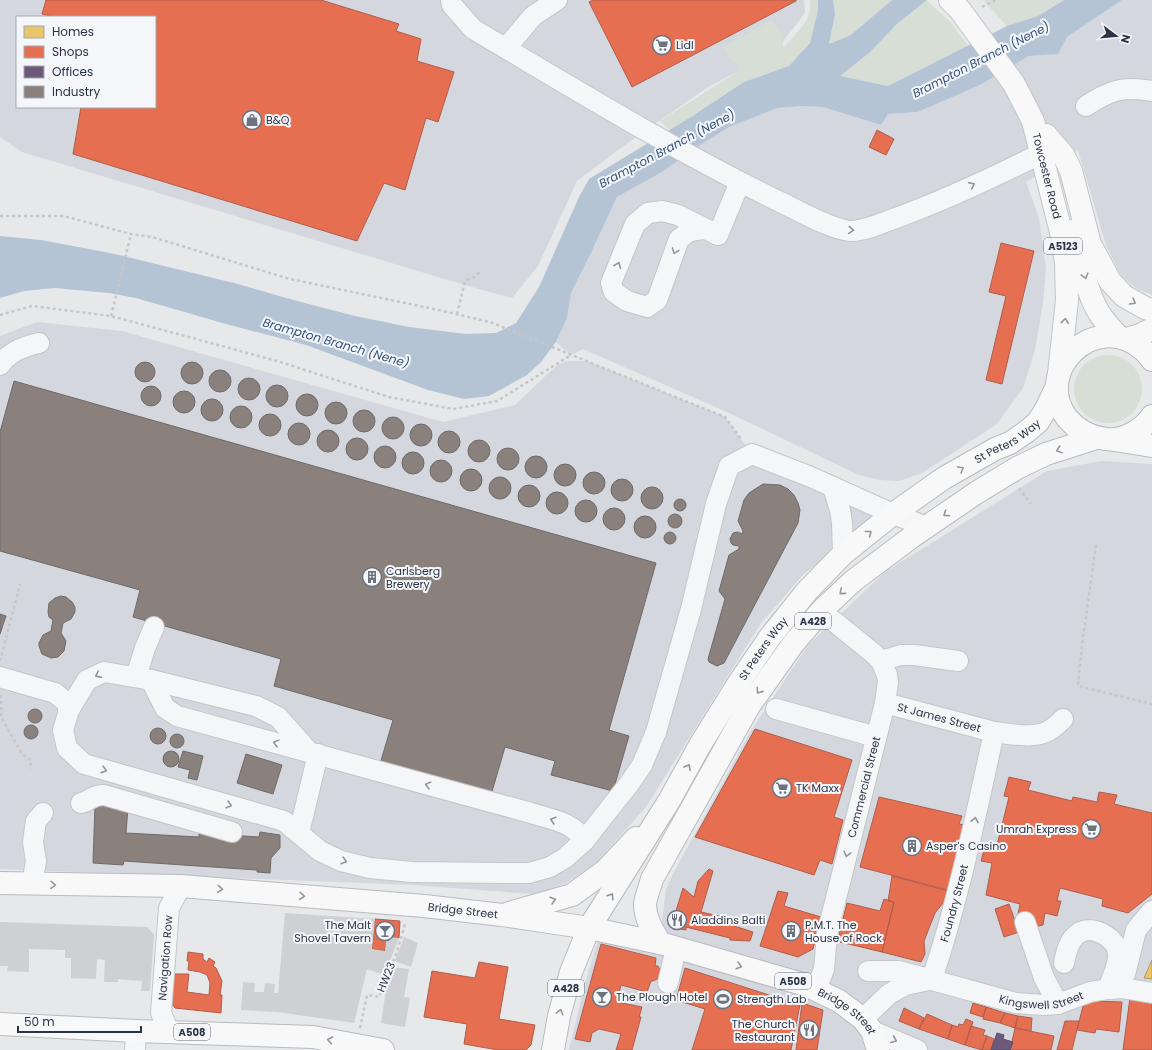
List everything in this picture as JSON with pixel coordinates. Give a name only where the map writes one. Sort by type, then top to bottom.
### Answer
[{"type":"main road","name":"Towcester Road","points":[[950,0],[960,10],[1014,84],[1040,136],[1055,158],[1086,281],[1099,313],[1122,338]]},
{"type":"main road","name":"Towcester Road","points":[[1040,136],[1061,232],[1066,263],[1067,300],[1058,380]]},
{"type":"main road","points":[[1040,136],[1064,156],[1071,171],[1090,244],[1110,281],[1124,296],[1133,302],[1152,310]]},
{"type":"main road","points":[[1122,338],[1140,335],[1152,330]]},
{"type":"main road","name":"St Peters Way","points":[[589,928],[669,801],[700,745],[736,687],[770,637],[807,591],[843,554],[893,514],[944,478],[995,449],[1010,443],[1038,422],[1065,362],[1073,350],[1085,342],[1098,337],[1108,336],[1122,338]]},
{"type":"main road","points":[[1122,338],[1143,349],[1152,360]]},
{"type":"main road","points":[[1058,380],[1058,398],[1065,415],[1080,431],[1102,439],[1152,446]]},
{"type":"main road","name":"St Peters Way","points":[[668,946],[649,923],[646,914],[645,904],[652,879],[749,706],[793,644],[821,611],[854,581],[927,527],[976,493],[1017,468],[1046,454],[1102,439],[1127,436],[1140,428],[1152,416]]},
{"type":"main road","points":[[502,915],[572,895],[577,892],[605,871],[669,801]]},
{"type":"main road","name":"A508","points":[[0,883],[181,886]]},
{"type":"main road","name":"Bridge Street","points":[[181,886],[424,906],[502,915],[589,928],[668,946],[806,985],[839,1001],[871,1033]]},
{"type":"main road","name":"A428","points":[[553,1050],[559,1016],[571,972],[589,928]]},
{"type":"main road","name":"A508","points":[[0,1024],[136,1040],[169,1032],[313,1037],[382,1050]]},
{"type":"street","points":[[451,0],[452,5],[473,29],[700,161],[814,218],[849,231],[862,230],[909,213],[1013,167],[1040,136]]},
{"type":"street","points":[[506,48],[533,16],[557,0]]},
{"type":"street","points":[[1086,106],[1102,95],[1117,90],[1152,91]]},
{"type":"street","points":[[703,228],[690,231],[679,239],[656,300],[647,307],[627,301],[614,292],[610,283],[635,224],[648,213],[662,211],[678,215],[718,235],[740,182]]},
{"type":"street","points":[[0,365],[14,351],[39,343]]},
{"type":"street","points":[[314,753],[278,717],[256,706],[143,678],[104,672],[87,680],[69,710],[63,730],[67,748],[84,764],[278,819],[299,833],[320,851],[341,862],[370,868],[412,872],[529,872],[550,867],[565,858],[584,841],[642,765],[656,732],[691,609],[716,504],[729,466],[752,454],[927,527]]},
{"type":"street","points":[[833,487],[840,510],[842,523],[843,554]]},
{"type":"street","name":"Commercial Street","points":[[816,990],[824,968],[827,934],[888,682],[887,675],[881,661],[821,611]]},
{"type":"street","points":[[154,627],[145,648],[143,678],[165,708],[177,716],[565,823],[576,829],[584,841]]},
{"type":"street","points":[[881,661],[901,655],[914,655],[958,661]]},
{"type":"street","points":[[0,677],[55,692],[61,697],[69,710]]},
{"type":"street","name":"St James Street","points":[[776,709],[994,732],[1038,735],[1048,731],[1063,719]]},
{"type":"street","name":"Foundry Street","points":[[932,979],[943,947],[956,900],[994,732]]},
{"type":"street","points":[[299,833],[314,753]]},
{"type":"street","points":[[81,803],[86,802],[93,796],[104,795],[232,832]]},
{"type":"street","points":[[32,884],[34,852]]},
{"type":"street","name":"Navigation Row","points":[[169,1032],[161,1013],[169,908],[181,886]]},
{"type":"street","points":[[1115,988],[1136,930],[1152,911]]},
{"type":"street","points":[[1024,922],[1044,978],[1058,1004]]},
{"type":"street","points":[[1064,963],[1066,952],[1079,932],[1088,930],[1104,934],[1112,939],[1118,952],[1115,988]]},
{"type":"street","points":[[668,946],[668,983]]},
{"type":"street","name":"Kingswell Street","points":[[868,971],[900,971],[1016,1002],[1044,1006],[1058,1004],[1090,992],[1115,988],[1152,993]]},
{"type":"street","name":"Kingswell Street","points":[[871,1033],[889,994],[905,985],[932,979]]},
{"type":"street","name":"Bridge Street","points":[[871,1033],[916,1050]]},
{"type":"path","points":[[981,8],[996,0]]},
{"type":"path","points":[[0,216],[63,216],[152,238],[290,279],[490,322],[725,416],[752,454]]},
{"type":"path","points":[[111,316],[131,234]]},
{"type":"path","points":[[457,314],[465,281],[476,277],[479,274],[480,269]]},
{"type":"path","points":[[0,315],[32,306],[111,316],[277,361],[389,397],[453,409],[497,401],[570,355]]},
{"type":"path","points":[[1096,545],[1078,686],[1152,704]]},
{"type":"path","name":"HW23","points":[[356,1045],[367,995],[379,997],[396,952],[405,921]]},
{"type":"shaded area","points":[[0,0],[804,0],[805,13],[774,53],[708,87],[622,147],[577,181],[538,266],[512,298],[22,152],[0,137]]},
{"type":"shaded area","points":[[810,0],[818,0],[818,10],[810,43],[789,66],[744,82],[670,130],[660,121],[739,71],[738,64],[730,60],[724,47],[771,20],[780,30],[784,48],[803,26],[809,14]]},
{"type":"shaded area","points":[[833,0],[892,0],[853,34],[829,44],[835,14]]},
{"type":"shaded area","points":[[926,0],[950,22],[968,46],[888,86],[839,76],[869,53],[898,23]]},
{"type":"shaded area","points":[[983,0],[1064,0],[1038,16],[1007,26]]},
{"type":"shaded area","points":[[1122,0],[1152,0],[1152,295],[1136,288],[1119,272],[1106,245],[1078,150],[1026,182],[1039,218],[1046,268],[1043,303],[1035,350],[1023,388],[997,424],[922,473],[899,481],[880,480],[859,475],[727,412],[583,349],[571,355],[556,342],[567,318],[571,293],[617,197],[662,172],[697,147],[729,127],[777,108],[802,106],[823,107],[881,125],[888,114],[918,112],[980,85],[1029,56],[1058,54],[1067,37]]},
{"type":"shaded area","points":[[37,322],[122,331],[443,422],[515,405],[557,365],[568,361],[587,361],[725,417],[752,454],[884,509],[802,576],[761,623],[646,807],[594,865],[566,883],[532,894],[413,885],[0,869],[0,336]]},
{"type":"shaded area","points":[[1101,355],[1115,355],[1127,360],[1137,370],[1142,382],[1142,396],[1137,408],[1127,418],[1115,423],[1101,423],[1089,418],[1079,408],[1074,396],[1074,382],[1079,370],[1089,360]]},
{"type":"shaded area","points":[[1101,461],[1152,464],[1152,1050],[569,1050],[584,987],[598,940],[658,953],[666,889],[674,872],[752,729],[809,644],[885,572],[1047,471]]},
{"type":"water","name":"Brampton Branch (Nene)","points":[[818,0],[833,0],[835,14],[829,44],[851,35],[892,0],[927,0],[898,23],[869,53],[840,76],[888,86],[1007,26],[1038,16],[1064,0],[1122,0],[1067,37],[1058,54],[1029,56],[980,85],[918,112],[888,114],[881,125],[823,107],[802,106],[777,108],[729,127],[697,147],[662,172],[617,197],[571,293],[567,318],[556,342],[541,362],[527,375],[489,396],[464,399],[428,390],[306,345],[136,298],[109,293],[55,288],[24,291],[0,298],[0,236],[41,240],[115,254],[234,283],[355,316],[409,327],[466,334],[496,333],[516,323],[539,287],[579,197],[589,179],[686,120],[744,82],[789,66],[810,43],[818,10]]},
{"type":"building: Homes","points":[[1152,960],[1152,979],[1144,978]]},
{"type":"building: Shops","name":"B&Q","points":[[46,0],[321,0],[399,24],[396,31],[421,39],[417,61],[454,72],[438,122],[426,118],[405,190],[384,183],[357,241],[73,154],[81,108],[156,108],[156,16],[50,16],[42,14]]},
{"type":"building: Shops","name":"Lidl","points":[[593,0],[796,1],[632,87],[589,2]]},
{"type":"building: Shops","points":[[877,130],[894,139],[886,155],[869,147]]},
{"type":"building: Shops","points":[[1001,243],[1034,251],[1002,384],[986,380],[1006,296],[989,292]]},
{"type":"building: Shops","name":"TK Maxx","points":[[755,729],[852,760],[834,817],[843,820],[832,864],[820,860],[814,875],[695,837]]},
{"type":"building: Shops","points":[[1009,777],[1031,782],[1028,790],[1072,801],[1073,797],[1097,802],[1099,792],[1117,795],[1114,804],[1152,813],[1152,894],[1128,913],[1102,906],[1103,899],[1060,888],[1057,901],[1061,901],[1057,916],[1045,913],[1043,925],[1034,927],[1019,920],[1018,914],[1020,904],[986,895],[992,863],[981,861],[986,843],[997,845],[1009,797],[1004,796]]},
{"type":"building: Shops","name":"Asper's Casino","points":[[879,797],[962,816],[959,824],[964,825],[948,890],[860,867]]},
{"type":"building: Shops","points":[[709,869],[713,871],[701,912],[736,920],[734,926],[753,932],[750,941],[730,940],[730,938],[686,927],[686,930],[671,927],[683,888],[694,897],[698,881]]},
{"type":"building: Shops","points":[[892,876],[952,892],[935,913],[924,941],[925,954],[921,962],[882,952],[894,902],[888,901]]},
{"type":"building: Shops","name":"P.M.T. The House of Rock","points":[[778,891],[788,893],[784,906],[821,917],[813,949],[798,957],[760,946]]},
{"type":"building: Shops","points":[[884,899],[894,902],[882,952],[840,942],[838,939],[847,903],[880,911]]},
{"type":"building: Shops","points":[[1009,904],[1019,932],[1004,937],[995,909]]},
{"type":"building: Shops","points":[[375,919],[400,921],[399,938],[390,937],[389,941],[386,940],[385,951],[372,949]]},
{"type":"building: Shops","name":"The Plough Hotel","points":[[601,944],[656,958],[655,966],[658,966],[661,972],[659,978],[651,981],[647,992],[621,985],[617,1002],[642,1007],[639,1017],[641,1017],[632,1050],[616,1050],[621,1034],[599,1029],[592,1033],[590,1042],[575,1039]]},
{"type":"building: Shops","points":[[188,952],[203,954],[203,959],[207,962],[209,958],[215,962],[213,966],[216,968],[222,981],[220,995],[222,995],[221,1013],[175,1008],[171,1003],[173,974],[189,974],[187,992],[209,995],[210,983],[207,975],[188,970]]},
{"type":"building: Shops","points":[[479,962],[508,967],[499,1019],[535,1025],[531,1045],[526,1050],[498,1050],[464,1044],[467,1024],[424,1017],[432,971],[475,978]]},
{"type":"building: Shops","points":[[685,968],[800,1005],[791,1050],[692,1050],[705,1009],[676,1000]]},
{"type":"building: Shops","points":[[1130,998],[1152,1002],[1152,1050],[1123,1050]]},
{"type":"building: Shops","points":[[1091,1001],[1122,1002],[1119,1032],[1096,1029],[1095,1033],[1077,1030],[1083,1006]]},
{"type":"building: Shops","name":"The Church Restaurant","points":[[802,1003],[823,1010],[817,1050],[796,1050]]},
{"type":"building: Shops","points":[[973,1003],[986,1007],[983,1017],[970,1013]]},
{"type":"building: Shops","points":[[986,1007],[1005,1013],[1000,1023],[983,1019]]},
{"type":"building: Shops","points":[[904,1008],[924,1018],[919,1029],[899,1021]]},
{"type":"building: Shops","points":[[1005,1013],[1018,1016],[1015,1028],[1000,1023]]},
{"type":"building: Shops","points":[[927,1014],[952,1025],[948,1039],[919,1029]]},
{"type":"building: Shops","points":[[1018,1016],[1032,1018],[1031,1031],[1015,1028]]},
{"type":"building: Shops","points":[[966,1019],[973,1022],[965,1045],[948,1039],[952,1025],[958,1027],[959,1024],[963,1025]]},
{"type":"building: Shops","points":[[1065,1021],[1079,1021],[1072,1050],[1057,1050]]},
{"type":"building: Shops","points":[[971,1026],[985,1030],[983,1035],[987,1036],[982,1050],[965,1045]]},
{"type":"building: Shops","points":[[1015,1028],[1054,1036],[1051,1050],[1010,1050]]},
{"type":"building: Shops","points":[[987,1036],[994,1039],[991,1050],[982,1050]]},
{"type":"building: Offices","points":[[997,1033],[1004,1035],[1003,1039],[1013,1042],[1010,1050],[991,1050]]},
{"type":"building: Industry","points":[[145,362],[152,365],[155,372],[152,379],[145,382],[138,379],[135,372],[138,365]]},
{"type":"building: Industry","points":[[192,362],[200,365],[203,373],[200,381],[192,384],[184,381],[181,373],[184,365]]},
{"type":"building: Industry","points":[[220,370],[228,373],[231,381],[228,389],[220,392],[212,389],[209,381],[212,373]]},
{"type":"building: Industry","points":[[249,378],[257,381],[260,389],[257,397],[249,400],[241,397],[238,389],[241,381]]},
{"type":"building: Industry","name":"Carlsberg Brewery","points":[[14,381],[656,563],[609,730],[629,736],[613,791],[551,775],[555,761],[505,747],[491,795],[380,764],[393,720],[274,686],[281,659],[133,617],[140,590],[0,551],[0,432]]},
{"type":"building: Industry","points":[[277,385],[285,388],[288,396],[285,404],[277,407],[269,404],[266,396],[269,388]]},
{"type":"building: Industry","points":[[151,386],[158,389],[161,396],[158,403],[151,406],[144,403],[141,396],[144,389]]},
{"type":"building: Industry","points":[[184,391],[192,394],[195,402],[192,410],[184,413],[176,410],[173,402],[176,394]]},
{"type":"building: Industry","points":[[307,394],[315,397],[318,405],[315,413],[307,416],[299,413],[296,405],[299,397]]},
{"type":"building: Industry","points":[[212,399],[220,402],[223,410],[220,418],[212,421],[204,418],[201,410],[204,402]]},
{"type":"building: Industry","points":[[336,402],[344,405],[347,413],[344,421],[336,424],[328,421],[325,413],[328,405]]},
{"type":"building: Industry","points":[[241,406],[249,409],[252,417],[249,425],[241,428],[233,425],[230,417],[233,409]]},
{"type":"building: Industry","points":[[364,410],[372,413],[375,421],[372,429],[364,432],[356,429],[353,421],[356,413]]},
{"type":"building: Industry","points":[[270,414],[278,417],[281,425],[278,433],[270,436],[262,433],[259,425],[262,417]]},
{"type":"building: Industry","points":[[393,417],[401,420],[404,428],[401,436],[393,439],[385,436],[382,428],[385,420]]},
{"type":"building: Industry","points":[[299,423],[307,426],[310,434],[307,442],[299,445],[291,442],[288,434],[291,426]]},
{"type":"building: Industry","points":[[421,424],[429,427],[432,435],[429,443],[421,446],[413,443],[410,435],[413,427]]},
{"type":"building: Industry","points":[[328,430],[336,433],[339,441],[336,449],[328,452],[320,449],[317,441],[320,433]]},
{"type":"building: Industry","points":[[449,431],[457,434],[460,442],[457,450],[449,453],[441,450],[438,442],[441,434]]},
{"type":"building: Industry","points":[[357,438],[365,441],[368,449],[365,457],[357,460],[349,457],[346,449],[349,441]]},
{"type":"building: Industry","points":[[479,440],[487,443],[490,451],[487,459],[479,462],[471,459],[468,451],[471,443]]},
{"type":"building: Industry","points":[[385,446],[393,449],[396,457],[393,465],[385,468],[377,465],[374,457],[377,449]]},
{"type":"building: Industry","points":[[508,448],[516,451],[519,459],[516,467],[508,470],[500,467],[497,459],[500,451]]},
{"type":"building: Industry","points":[[413,452],[421,455],[424,463],[421,471],[413,474],[405,471],[402,463],[405,455]]},
{"type":"building: Industry","points":[[536,456],[544,459],[547,467],[544,475],[536,478],[528,475],[525,467],[528,459]]},
{"type":"building: Industry","points":[[441,460],[449,463],[452,471],[449,479],[441,482],[433,479],[430,471],[433,463]]},
{"type":"building: Industry","points":[[565,464],[573,467],[576,475],[573,483],[565,486],[557,483],[554,475],[557,467]]},
{"type":"building: Industry","points":[[471,469],[479,472],[482,480],[479,488],[471,491],[463,488],[460,480],[463,472]]},
{"type":"building: Industry","points":[[594,472],[602,475],[605,483],[602,491],[594,494],[586,491],[583,483],[586,475]]},
{"type":"building: Industry","points":[[500,477],[508,480],[511,488],[508,496],[500,499],[492,496],[489,488],[492,480]]},
{"type":"building: Industry","points":[[622,479],[630,482],[633,490],[630,498],[622,501],[614,498],[611,490],[614,482]]},
{"type":"building: Industry","points":[[763,484],[780,485],[788,489],[794,495],[800,510],[798,523],[724,663],[717,666],[709,662],[708,659],[725,599],[719,591],[729,555],[739,549],[739,546],[733,545],[730,539],[733,533],[738,532],[742,534],[743,531],[738,521],[744,500],[749,493]]},
{"type":"building: Industry","points":[[529,485],[537,488],[540,496],[537,504],[529,507],[521,504],[518,496],[521,488]]},
{"type":"building: Industry","points":[[652,487],[660,490],[663,498],[660,506],[652,509],[644,506],[641,498],[644,490]]},
{"type":"building: Industry","points":[[557,492],[565,495],[568,503],[565,511],[557,514],[549,511],[546,503],[549,495]]},
{"type":"building: Industry","points":[[682,499],[685,500],[685,510],[678,511],[675,510],[674,503],[675,500]]},
{"type":"building: Industry","points":[[586,500],[594,503],[597,511],[594,519],[586,522],[578,519],[575,511],[578,503]]},
{"type":"building: Industry","points":[[614,508],[622,511],[625,519],[622,527],[614,530],[606,527],[603,519],[606,511]]},
{"type":"building: Industry","points":[[675,514],[680,516],[682,521],[680,526],[675,528],[670,526],[668,521],[670,516]]},
{"type":"building: Industry","points":[[645,516],[653,519],[656,527],[653,535],[645,538],[637,535],[634,527],[637,519]]},
{"type":"building: Industry","points":[[672,532],[675,533],[675,543],[668,544],[665,543],[664,536],[665,533]]},
{"type":"building: Industry","points":[[61,596],[66,597],[72,602],[75,607],[75,612],[71,619],[63,623],[61,633],[66,641],[64,651],[58,657],[51,658],[42,654],[39,643],[43,635],[51,631],[53,620],[49,617],[49,603],[55,598]]},
{"type":"building: Industry","points":[[0,614],[6,616],[0,634]]},
{"type":"building: Industry","points":[[35,709],[40,711],[42,716],[40,721],[35,723],[30,721],[28,716],[30,711]]},
{"type":"building: Industry","points":[[31,725],[36,727],[38,732],[36,737],[31,739],[26,737],[24,732],[26,727]]},
{"type":"building: Industry","points":[[158,728],[165,733],[166,736],[161,743],[158,744],[151,739],[150,736],[155,729]]},
{"type":"building: Industry","points":[[174,734],[180,734],[184,738],[184,744],[180,748],[174,748],[170,744],[170,738]]},
{"type":"building: Industry","points":[[171,751],[178,756],[179,759],[174,766],[171,767],[164,762],[163,759],[168,752]]},
{"type":"building: Industry","points":[[183,751],[203,756],[197,780],[188,778],[190,770],[178,767]]},
{"type":"building: Industry","points":[[246,754],[282,765],[273,794],[237,783]]},
{"type":"building: Industry","points":[[95,804],[128,807],[126,833],[199,837],[199,833],[259,837],[260,832],[280,835],[280,848],[271,858],[270,873],[257,872],[257,870],[124,861],[123,865],[93,863]]},
{"type":"building: Other","points":[[285,913],[375,919],[372,949],[385,951],[386,940],[389,941],[390,937],[399,938],[384,975],[367,969],[354,1023],[277,1012],[241,1010],[243,982],[255,983],[254,992],[264,992],[265,983],[275,984],[274,993],[278,993]]},
{"type":"building: Other","points":[[0,922],[147,927],[154,934],[150,991],[141,991],[142,981],[118,979],[118,982],[104,982],[105,960],[97,959],[96,979],[71,978],[71,958],[65,958],[65,950],[29,949],[29,972],[7,971],[8,966],[0,966]]},
{"type":"building: Other","points":[[404,937],[418,943],[411,967],[395,961]]},
{"type":"building: Other","points":[[392,967],[409,969],[404,997],[410,998],[405,1027],[381,1023],[388,977]]},
{"type":"place","name":"Lidl","points":[[662,45]]},
{"type":"place","name":"B&Q","points":[[252,120]]},
{"type":"place","name":"Carlsberg Brewery","points":[[372,577]]},
{"type":"place","name":"TK Maxx","points":[[782,788]]},
{"type":"place","name":"Umrah Express","points":[[1091,829]]},
{"type":"place","name":"Asper's Casino","points":[[912,846]]},
{"type":"place","name":"Aladdins Balti","points":[[677,920]]},
{"type":"place","name":"The Malt Shovel Tavern","points":[[385,931]]},
{"type":"place","name":"P.M.T. The House of Rock","points":[[791,931]]},
{"type":"place","name":"The Plough Hotel","points":[[602,997]]},
{"type":"place","name":"Strength Lab","points":[[723,999]]},
{"type":"place","name":"The Church Restaurant","points":[[809,1030]]}]
